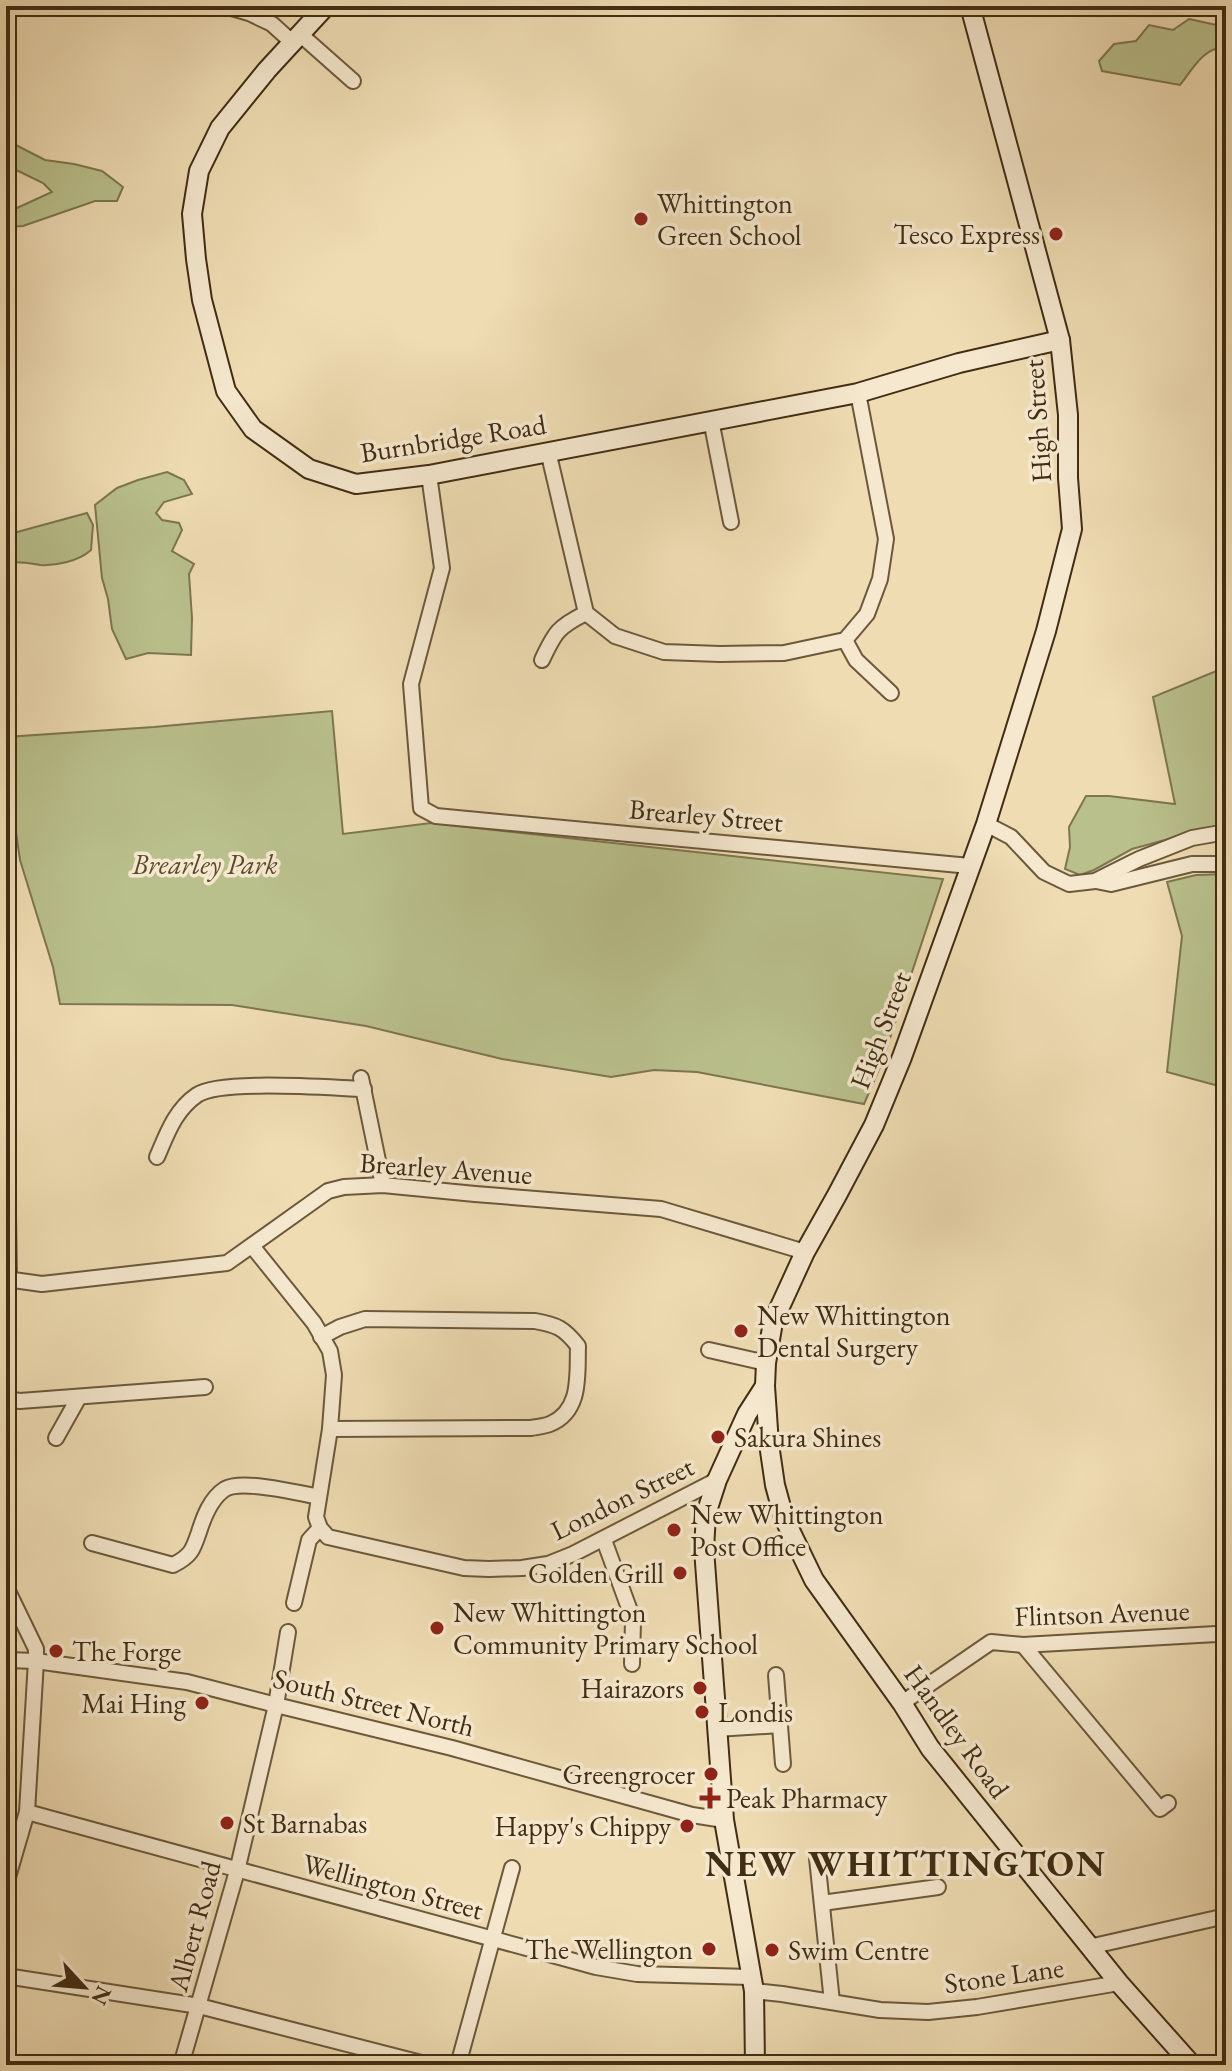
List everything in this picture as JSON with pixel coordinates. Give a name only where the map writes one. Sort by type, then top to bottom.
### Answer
[{"type":"main road","name":"Burnbridge Road","points":[[326,6],[267,70],[220,128],[199,171],[192,214],[202,300],[226,391],[253,429],[309,469],[356,484],[429,475],[858,393],[959,363],[1060,340]]},
{"type":"main road","name":"High Street","points":[[755,2065],[753,1984],[724,1820],[704,1549],[706,1514],[717,1480],[747,1414],[765,1386],[773,1322],[805,1252],[874,1125],[902,1057],[986,824],[1046,631],[1072,529],[1068,415],[1060,340],[970,6]]},
{"type":"main road","name":"Handley Road","points":[[765,1386],[773,1471],[784,1518],[814,1580],[902,1703],[930,1748],[1089,1947],[1192,2065]]},
{"type":"street","points":[[225,6],[272,24],[353,81]]},
{"type":"street","points":[[548,451],[586,613],[615,636],[664,652],[784,653],[845,640],[867,614],[880,579],[886,539],[858,393]]},
{"type":"street","points":[[711,420],[731,522]]},
{"type":"street","name":"Brearley Street","points":[[429,475],[442,568],[411,684],[421,808],[436,816],[970,866]]},
{"type":"street","points":[[542,660],[554,634],[566,623],[586,613]]},
{"type":"street","points":[[845,640],[856,660],[891,693]]},
{"type":"street","points":[[986,824],[1011,837],[1044,872],[1069,884],[1095,881],[1111,884],[1192,864],[1226,864]]},
{"type":"street","points":[[1095,881],[1192,838],[1226,832]]},
{"type":"street","points":[[6,1084],[8,1280]]},
{"type":"street","points":[[157,1157],[174,1118],[198,1093],[229,1086],[363,1084],[383,1185]]},
{"type":"street","name":"Brearley Avenue","points":[[8,1280],[42,1284],[227,1263],[328,1191],[383,1185],[661,1209],[805,1252]]},
{"type":"street","points":[[252,1246],[314,1323],[330,1351],[334,1375],[330,1429],[316,1517],[320,1528],[309,1540],[294,1603]]},
{"type":"street","points":[[321,1337],[365,1319],[535,1321],[555,1324],[578,1346],[576,1393],[568,1411],[551,1424],[531,1428],[330,1429]]},
{"type":"street","points":[[709,1350],[766,1363]]},
{"type":"street","points":[[6,1399],[20,1401],[205,1387]]},
{"type":"street","points":[[56,1438],[79,1397]]},
{"type":"street","name":"London Street","points":[[320,1528],[328,1537],[464,1568],[522,1568],[548,1564],[604,1540],[717,1480]]},
{"type":"street","points":[[92,1543],[173,1565],[188,1558],[204,1516],[213,1500],[227,1488],[247,1485],[319,1497]]},
{"type":"street","points":[[604,1540],[633,1619],[632,1664]]},
{"type":"street","points":[[6,1587],[36,1649],[27,1812],[6,1884]]},
{"type":"street","name":"Albert Road","points":[[181,2065],[237,1871],[276,1705],[288,1632]]},
{"type":"street","name":"Flintson Avenue","points":[[902,1703],[991,1642],[1023,1645],[1216,1634],[1226,1637]]},
{"type":"street","points":[[1023,1645],[1160,1809],[1168,1803]]},
{"type":"street","name":"South Street North","points":[[6,1660],[36,1661],[187,1682],[452,1748],[692,1815],[724,1820]]},
{"type":"street","points":[[776,1675],[783,1764]]},
{"type":"street","points":[[716,1729],[780,1725]]},
{"type":"street","name":"Wellington Street","points":[[27,1812],[596,1967],[637,1974],[753,1984]]},
{"type":"street","points":[[817,1858],[832,2002]]},
{"type":"street","points":[[458,2065],[512,1868]]},
{"type":"street","points":[[822,1903],[938,1887]]},
{"type":"street","points":[[1089,1947],[1226,1916]]},
{"type":"street","points":[[6,1976],[199,2006],[429,2065]]},
{"type":"street","name":"Stone Lane","points":[[753,1984],[880,2010],[928,2012],[977,2007],[1119,1983]]},
{"type":"green space","points":[[1189,19],[1226,27],[1226,48],[1205,54],[1180,85],[1102,71],[1099,61],[1114,44],[1136,41],[1149,25],[1173,30]]},
{"type":"green space","points":[[6,140],[45,160],[102,171],[123,187],[117,201],[95,201],[23,226],[6,227],[6,213],[52,192],[43,183],[6,165]]},
{"type":"green space","points":[[167,472],[184,480],[192,494],[164,502],[156,513],[162,520],[179,523],[182,530],[172,551],[194,564],[189,574],[191,655],[148,653],[126,659],[112,629],[102,578],[95,505],[117,488]]},
{"type":"green space","points":[[87,513],[93,525],[91,550],[86,554],[53,565],[6,563],[6,535]]},
{"type":"green space","points":[[1226,667],[1226,845],[1187,834],[1132,849],[1080,875],[1065,869],[1070,847],[1069,827],[1086,796],[1175,804],[1153,697]]},
{"type":"green space","name":"Brearley Park","points":[[332,711],[343,834],[431,823],[943,879],[881,1065],[864,1104],[697,1072],[654,1070],[611,1077],[502,1059],[366,1026],[232,1005],[60,1004],[53,967],[20,860],[6,764],[6,737]]},
{"type":"green space","points":[[1226,874],[1226,1088],[1167,1072],[1182,936],[1167,882],[1196,875]]},
{"type":"place","name":"Whittington Green School","points":[[641,219]]},
{"type":"place","name":"Tesco Express","points":[[1056,234]]},
{"type":"place","name":"New Whittington Dental Surgery","points":[[741,1331]]},
{"type":"place","name":"Sakura Shines","points":[[718,1437]]},
{"type":"place","name":"New Whittington Post Office","points":[[674,1530]]},
{"type":"place","name":"Golden Grill","points":[[680,1573]]},
{"type":"place","name":"New Whittington Community Primary School","points":[[437,1628]]},
{"type":"place","name":"The Forge","points":[[56,1651]]},
{"type":"place","name":"Hairazors","points":[[700,1688]]},
{"type":"place","name":"Mai Hing","points":[[202,1703]]},
{"type":"place","name":"Londis","points":[[702,1712]]},
{"type":"place","name":"Greengrocer","points":[[711,1774]]},
{"type":"place","name":"Peak Pharmacy","points":[[710,1798]]},
{"type":"place","name":"St Barnabas","points":[[227,1823]]},
{"type":"place","name":"Happy's Chippy","points":[[687,1826]]},
{"type":"place","name":"The Wellington","points":[[709,1949]]},
{"type":"place","name":"Swim Centre","points":[[772,1950]]},
{"type":"district","name":"NEW WHITTINGTON","points":[[906,1863]]}]
